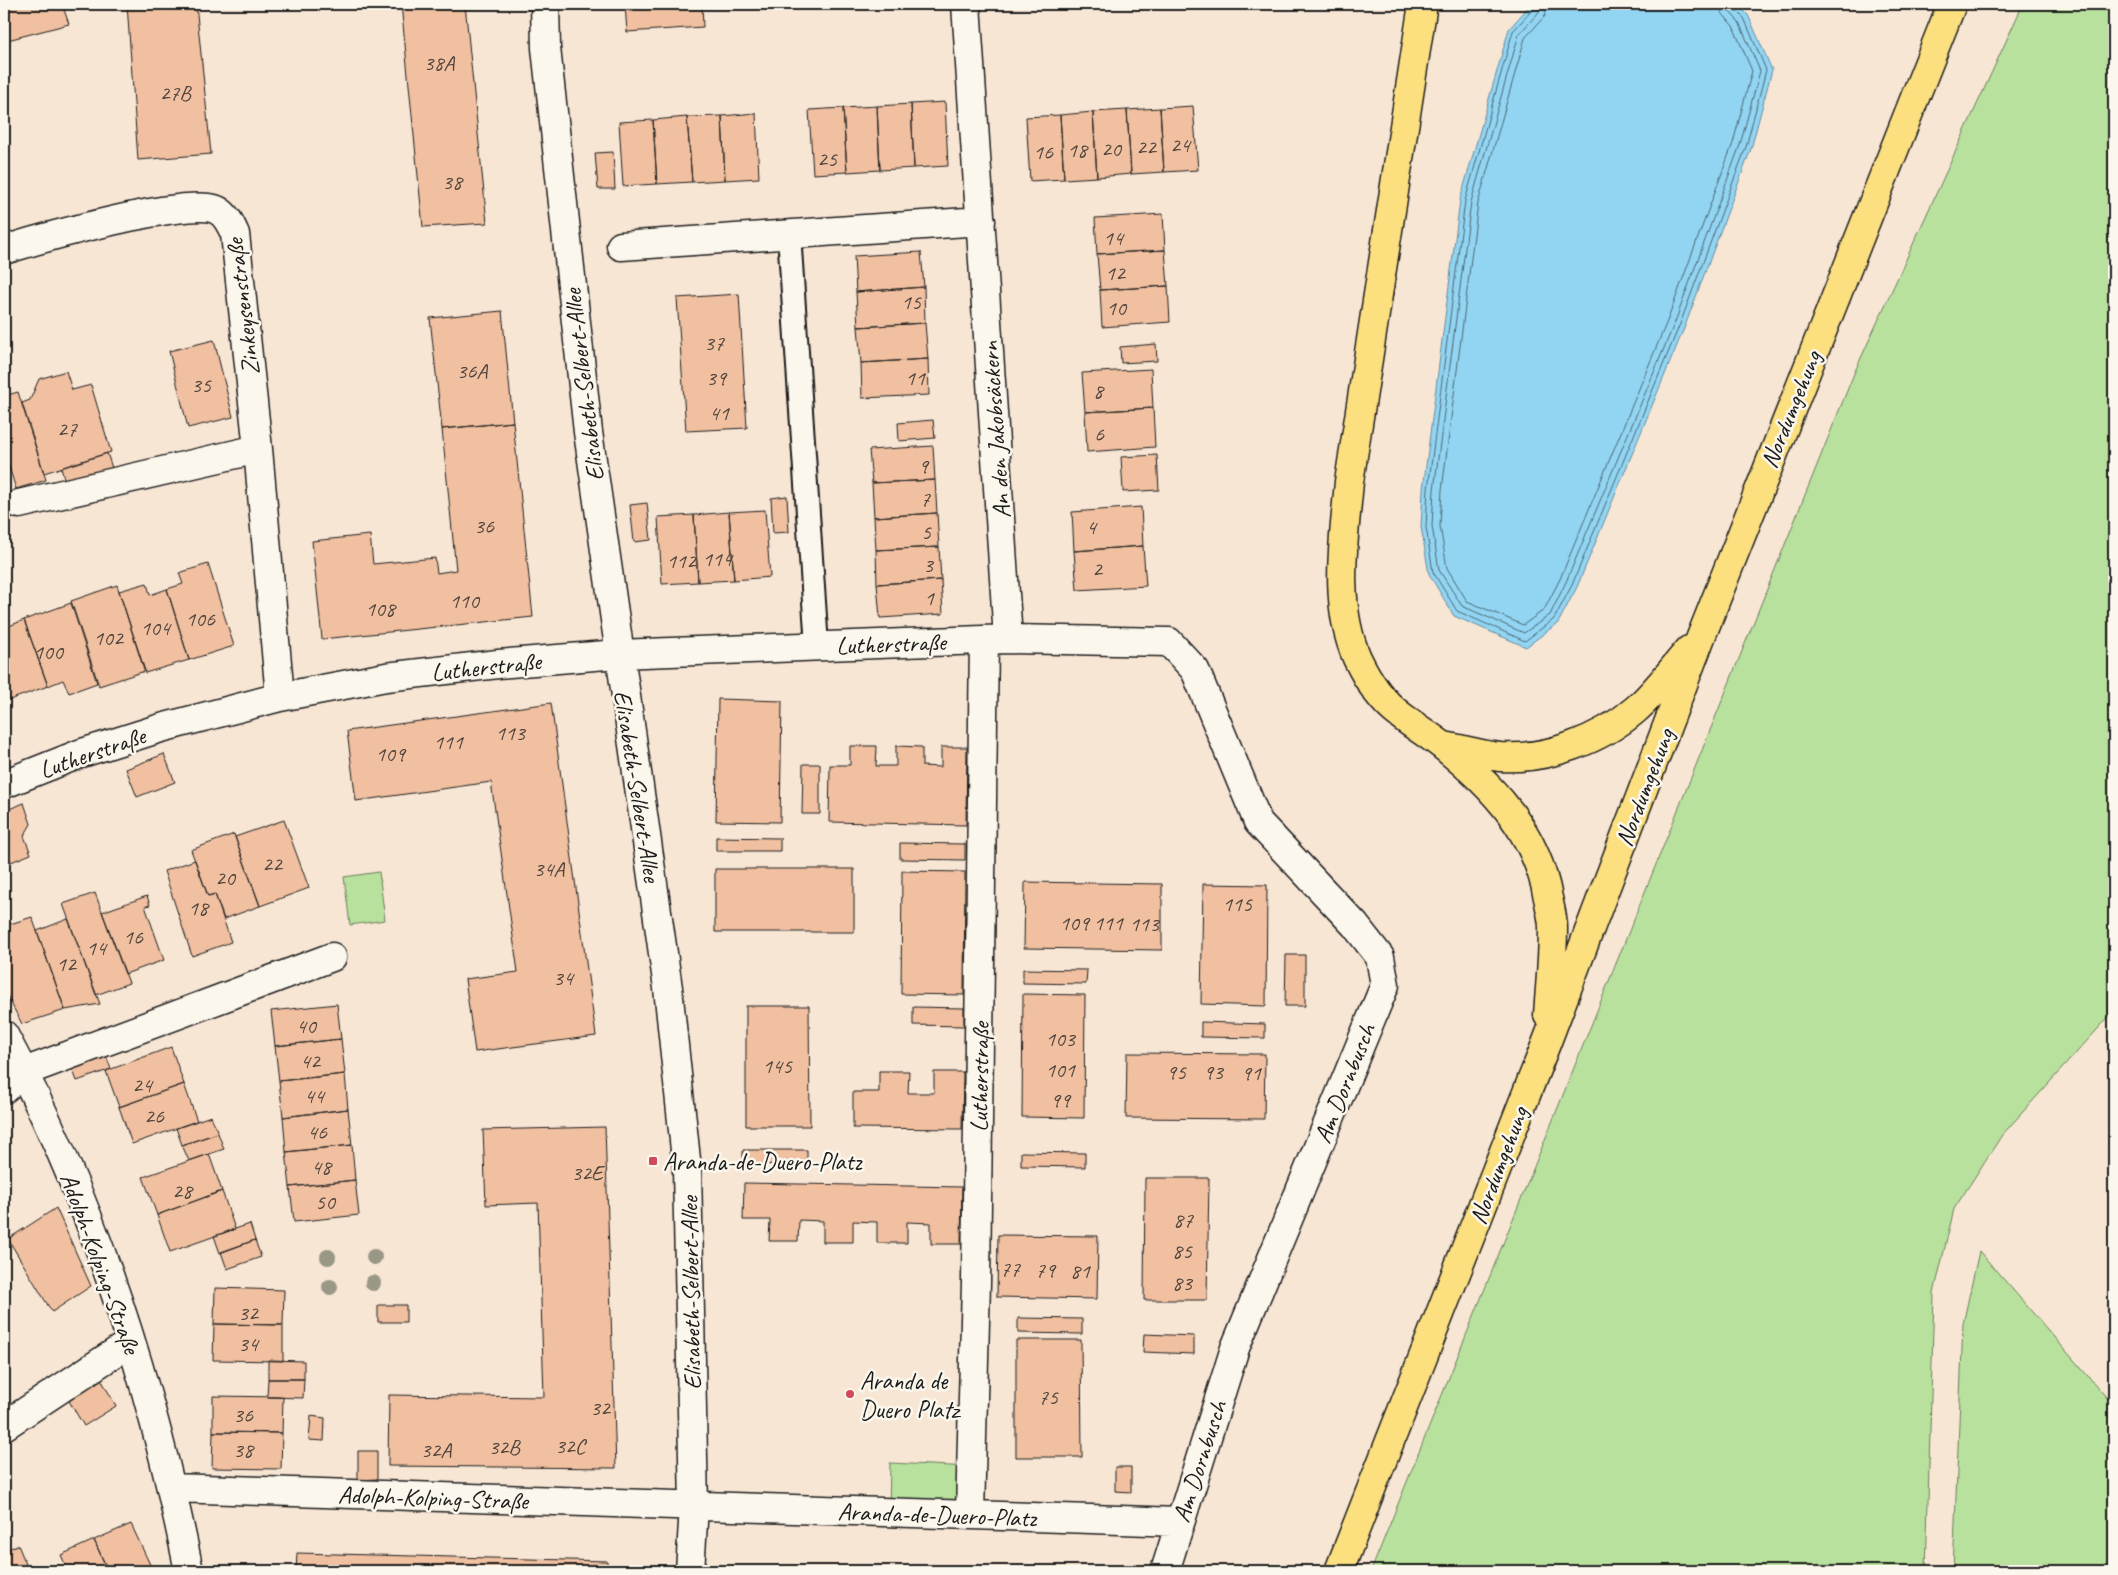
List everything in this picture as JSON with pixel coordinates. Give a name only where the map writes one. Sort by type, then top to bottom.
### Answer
[{"type":"main road","points":[[1423,4],[1350,482],[1344,539],[1342,588],[1347,624],[1357,657],[1374,689],[1398,714],[1442,746],[1491,789],[1515,818],[1532,846],[1545,882],[1553,926],[1546,1044]]},
{"type":"main road","name":"Nordumgehung","points":[[1339,1571],[1546,1044],[1700,638],[1952,4]]},
{"type":"main road","points":[[1442,746],[1500,757],[1536,756],[1568,746],[1602,732],[1636,710],[1700,638]]},
{"type":"street","name":"Elisabeth-Selbert-Allee","points":[[545,4],[546,48],[588,432],[618,654],[668,988],[687,1168],[694,1506],[690,1571]]},
{"type":"street","name":"An den Jakobsäckern","points":[[966,4],[982,222],[996,640]]},
{"type":"street","name":"Zinkeysenstraße","points":[[4,250],[52,236],[160,212],[198,206],[217,210],[228,220],[235,234],[258,449],[280,696]]},
{"type":"street","points":[[621,246],[982,222]]},
{"type":"street","points":[[19,504],[258,449]]},
{"type":"street","name":"Lutherstraße","points":[[4,784],[82,753],[161,728],[280,696],[386,677],[498,664],[618,654],[996,640],[1168,642]]},
{"type":"street","name":"Lutherstraße","points":[[970,1514],[996,640]]},
{"type":"street","name":"Am Dornbusch","points":[[1165,1571],[1235,1348],[1385,985],[1380,957],[1360,931],[1258,822],[1195,670],[1168,642]]},
{"type":"street","points":[[14,1080],[332,957]]},
{"type":"street","name":"Adolph-Kolping-Straße","points":[[4,1035],[14,1080],[86,1213],[131,1342],[173,1488],[189,1571]]},
{"type":"street","points":[[4,1426],[131,1342]]},
{"type":"street","name":"Adolph-Kolping-Straße","points":[[173,1488],[694,1506]]},
{"type":"street","name":"Aranda-de-Duero-Platz","points":[[694,1506],[1179,1522]]},
{"type":"lane","points":[[789,234],[817,646]]},
{"type":"green space","points":[[2023,4],[2114,4],[2114,1011],[2002,1135],[1954,1209],[1934,1293],[1926,1571],[1371,1571],[1855,371]]},
{"type":"green space","points":[[379,872],[385,920],[350,925],[344,877]]},
{"type":"green space","points":[[1979,1251],[2114,1406],[2114,1571],[1953,1571],[1963,1324]]},
{"type":"green space","points":[[890,1463],[971,1467],[970,1511],[889,1512]]},
{"type":"water","points":[[1531,4],[1737,4],[1748,15],[1772,70],[1751,149],[1685,326],[1577,587],[1558,623],[1526,647],[1454,616],[1429,574],[1421,527],[1423,489],[1460,200],[1509,29]]},
{"type":"building","points":[[4,4],[62,4],[69,24],[4,41]]},
{"type":"building","points":[[127,4],[196,4],[211,154],[138,160]]},
{"type":"building","points":[[401,4],[465,4],[487,223],[423,227]]},
{"type":"building","points":[[625,4],[702,4],[703,27],[627,32]]},
{"type":"building","points":[[945,102],[948,166],[914,168],[911,104]]},
{"type":"building","points":[[911,104],[914,168],[880,170],[877,106]]},
{"type":"building","points":[[877,106],[880,170],[847,172],[843,108]]},
{"type":"building","points":[[1193,106],[1198,170],[1164,172],[1160,108]]},
{"type":"building","points":[[843,108],[847,172],[813,174],[809,110]]},
{"type":"building","points":[[1160,108],[1164,172],[1131,174],[1127,110]]},
{"type":"building","points":[[1127,110],[1131,174],[1097,177],[1093,112]]},
{"type":"building","points":[[1093,112],[1097,177],[1064,179],[1060,115]]},
{"type":"building","points":[[756,113],[759,178],[725,180],[722,116]]},
{"type":"building","points":[[1060,115],[1064,179],[1030,181],[1026,117]]},
{"type":"building","points":[[722,116],[725,180],[692,182],[687,117]]},
{"type":"building","points":[[687,117],[692,182],[657,184],[653,120]]},
{"type":"building","points":[[653,120],[657,184],[623,186],[619,122]]},
{"type":"building","points":[[613,152],[615,189],[598,189],[595,153]]},
{"type":"building","points":[[1163,214],[1165,250],[1097,254],[1095,218]]},
{"type":"building","points":[[1165,250],[1168,286],[1100,290],[1097,254]]},
{"type":"building","points":[[921,252],[924,287],[856,292],[854,256]]},
{"type":"building","points":[[1168,286],[1170,322],[1102,327],[1100,290]]},
{"type":"building","points":[[924,287],[925,323],[858,327],[856,292]]},
{"type":"building","points":[[739,294],[747,428],[686,431],[677,298]]},
{"type":"building","points":[[502,311],[513,422],[442,429],[430,318]]},
{"type":"building","points":[[925,323],[928,359],[861,363],[858,327]]},
{"type":"building","points":[[214,340],[233,417],[188,428],[169,351]]},
{"type":"building","points":[[1156,344],[1157,361],[1121,363],[1120,347]]},
{"type":"building","points":[[928,359],[929,395],[862,398],[861,363]]},
{"type":"building","points":[[1151,369],[1153,408],[1085,412],[1082,373]]},
{"type":"building","points":[[66,371],[72,390],[91,385],[111,452],[44,473],[22,403],[30,400],[39,379]]},
{"type":"building","points":[[18,392],[46,480],[16,489],[4,451],[4,396]]},
{"type":"building","points":[[1153,408],[1155,447],[1087,452],[1085,412]]},
{"type":"building","points":[[933,420],[935,438],[899,441],[898,423]]},
{"type":"building","points":[[513,422],[533,617],[322,639],[312,541],[370,535],[373,564],[435,558],[437,573],[456,570],[442,429]]},
{"type":"building","points":[[933,446],[935,480],[872,483],[869,450]]},
{"type":"building","points":[[107,453],[112,468],[65,482],[61,468]]},
{"type":"building","points":[[1157,455],[1159,490],[1123,492],[1121,457]]},
{"type":"building","points":[[935,480],[937,513],[874,517],[872,483]]},
{"type":"building","points":[[787,496],[789,532],[773,533],[771,498]]},
{"type":"building","points":[[647,503],[651,540],[634,542],[630,505]]},
{"type":"building","points":[[1141,507],[1143,546],[1074,551],[1072,512]]},
{"type":"building","points":[[765,510],[770,577],[734,580],[729,512]]},
{"type":"building","points":[[729,512],[734,580],[698,582],[694,515]]},
{"type":"building","points":[[937,513],[939,547],[876,550],[874,517]]},
{"type":"building","points":[[694,515],[698,582],[662,584],[658,517]]},
{"type":"building","points":[[1143,546],[1146,586],[1077,590],[1074,551]]},
{"type":"building","points":[[939,547],[941,580],[877,584],[876,550]]},
{"type":"building","points":[[208,564],[234,646],[189,660],[167,589],[183,584],[179,573]]},
{"type":"building","points":[[941,580],[943,614],[880,618],[877,584]]},
{"type":"building","points":[[147,583],[150,595],[167,589],[189,660],[145,673],[119,591]]},
{"type":"building","points":[[117,585],[145,671],[99,686],[71,601]]},
{"type":"building","points":[[71,603],[97,683],[69,693],[63,680],[48,686],[24,620]]},
{"type":"building","points":[[24,620],[48,686],[4,702],[4,628]]},
{"type":"building","points":[[718,699],[782,701],[780,822],[716,821]]},
{"type":"building","points":[[551,703],[596,1036],[475,1052],[465,979],[518,972],[491,782],[356,801],[347,731]]},
{"type":"building","points":[[850,746],[877,746],[876,766],[896,766],[896,746],[922,747],[922,766],[941,767],[941,747],[967,747],[966,825],[829,822],[830,765],[850,765]]},
{"type":"building","points":[[164,754],[175,782],[137,797],[126,769]]},
{"type":"building","points":[[803,764],[820,764],[820,814],[802,814]]},
{"type":"building","points":[[24,803],[31,824],[24,836],[31,854],[11,862],[4,842],[4,811]]},
{"type":"building","points":[[284,820],[309,888],[260,906],[235,837]]},
{"type":"building","points":[[234,834],[260,906],[224,919],[215,894],[208,896],[191,850]]},
{"type":"building","points":[[716,837],[780,838],[780,851],[716,851]]},
{"type":"building","points":[[900,843],[965,844],[965,860],[900,859]]},
{"type":"building","points":[[195,860],[208,896],[215,894],[231,942],[192,956],[164,871]]},
{"type":"building","points":[[715,869],[854,869],[854,932],[715,932]]},
{"type":"building","points":[[902,871],[965,872],[964,995],[901,994]]},
{"type":"building","points":[[1025,882],[1162,884],[1162,950],[1024,948]]},
{"type":"building","points":[[1203,884],[1267,885],[1266,1006],[1201,1004]]},
{"type":"building","points":[[95,893],[129,983],[96,995],[63,904]]},
{"type":"building","points":[[147,896],[150,905],[145,906],[164,960],[125,974],[102,912]]},
{"type":"building","points":[[32,917],[65,1010],[22,1024],[4,990],[4,926]]},
{"type":"building","points":[[68,919],[100,1004],[65,1010],[37,931]]},
{"type":"building","points":[[1286,955],[1305,955],[1305,1006],[1285,1006]]},
{"type":"building","points":[[1023,969],[1087,970],[1086,984],[1023,983]]},
{"type":"building","points":[[1023,994],[1085,995],[1084,1118],[1022,1117]]},
{"type":"building","points":[[337,1004],[341,1039],[275,1046],[271,1011]]},
{"type":"building","points":[[746,1006],[809,1006],[810,1126],[746,1126]]},
{"type":"building","points":[[913,1007],[964,1008],[964,1026],[913,1025]]},
{"type":"building","points":[[1201,1022],[1265,1024],[1265,1038],[1201,1037]]},
{"type":"building","points":[[341,1039],[345,1074],[279,1081],[275,1046]]},
{"type":"building","points":[[171,1047],[184,1084],[119,1107],[106,1071]]},
{"type":"building","points":[[105,1053],[111,1069],[77,1081],[71,1065]]},
{"type":"building","points":[[1127,1053],[1265,1054],[1264,1119],[1126,1118]]},
{"type":"building","points":[[879,1071],[909,1071],[908,1093],[934,1093],[934,1072],[963,1072],[962,1129],[853,1128],[853,1092],[879,1092]]},
{"type":"building","points":[[345,1074],[348,1109],[283,1117],[279,1081]]},
{"type":"building","points":[[184,1084],[197,1121],[132,1144],[119,1107]]},
{"type":"building","points":[[348,1109],[352,1145],[286,1152],[283,1117]]},
{"type":"building","points":[[211,1116],[218,1133],[182,1145],[176,1128]]},
{"type":"building","points":[[605,1127],[616,1468],[388,1466],[389,1395],[544,1397],[538,1203],[486,1205],[483,1130]]},
{"type":"building","points":[[218,1133],[224,1149],[189,1161],[182,1145]]},
{"type":"building","points":[[352,1145],[355,1180],[290,1187],[286,1152]]},
{"type":"building","points":[[743,1150],[807,1150],[807,1165],[743,1164]]},
{"type":"building","points":[[1021,1152],[1085,1153],[1085,1167],[1021,1166]]},
{"type":"building","points":[[209,1154],[222,1191],[157,1215],[143,1177]]},
{"type":"building","points":[[1145,1178],[1209,1178],[1207,1300],[1144,1300]]},
{"type":"building","points":[[355,1180],[359,1215],[294,1222],[290,1187]]},
{"type":"building","points":[[744,1183],[962,1187],[961,1244],[931,1244],[931,1223],[907,1222],[907,1243],[877,1243],[877,1222],[853,1221],[853,1242],[823,1242],[823,1221],[799,1220],[798,1241],[769,1241],[770,1220],[743,1220]]},
{"type":"building","points":[[222,1191],[235,1229],[170,1252],[157,1215]]},
{"type":"building","points":[[56,1208],[91,1286],[52,1312],[8,1239]]},
{"type":"building","points":[[250,1224],[255,1240],[220,1253],[214,1236]]},
{"type":"building","points":[[998,1235],[1098,1236],[1097,1299],[997,1297]]},
{"type":"building","points":[[255,1240],[261,1257],[227,1269],[221,1252]]},
{"type":"building","points":[[215,1288],[284,1290],[283,1325],[214,1324]]},
{"type":"building","points":[[378,1305],[406,1305],[406,1322],[378,1322]]},
{"type":"building","points":[[1018,1318],[1082,1319],[1082,1334],[1018,1333]]},
{"type":"building","points":[[214,1324],[283,1325],[283,1361],[213,1360]]},
{"type":"building","points":[[1144,1334],[1194,1336],[1194,1354],[1143,1352]]},
{"type":"building","points":[[1016,1340],[1081,1340],[1082,1457],[1016,1457]]},
{"type":"building","points":[[268,1360],[304,1361],[304,1379],[268,1379]]},
{"type":"building","points":[[101,1379],[116,1406],[84,1426],[69,1401]]},
{"type":"building","points":[[268,1379],[304,1379],[303,1398],[267,1397]]},
{"type":"building","points":[[213,1396],[283,1397],[282,1433],[213,1432]]},
{"type":"building","points":[[311,1416],[325,1418],[324,1441],[309,1440]]},
{"type":"building","points":[[213,1432],[282,1433],[281,1469],[212,1468]]},
{"type":"building","points":[[358,1451],[377,1451],[377,1479],[358,1480]]},
{"type":"building","points":[[1115,1467],[1131,1467],[1131,1492],[1115,1491]]},
{"type":"building","points":[[131,1524],[153,1571],[108,1571],[94,1540]]},
{"type":"building","points":[[94,1540],[108,1571],[68,1571],[61,1555]]},
{"type":"building","points":[[18,1545],[28,1569],[23,1571],[4,1571],[4,1551]]},
{"type":"building","points":[[297,1553],[607,1561],[607,1571],[296,1571]]},
{"type":"place","name":"Aranda-de-Duero-Platz","points":[[653,1161]]},
{"type":"place","name":"Aranda de Duero Platz","points":[[850,1394]]}]
